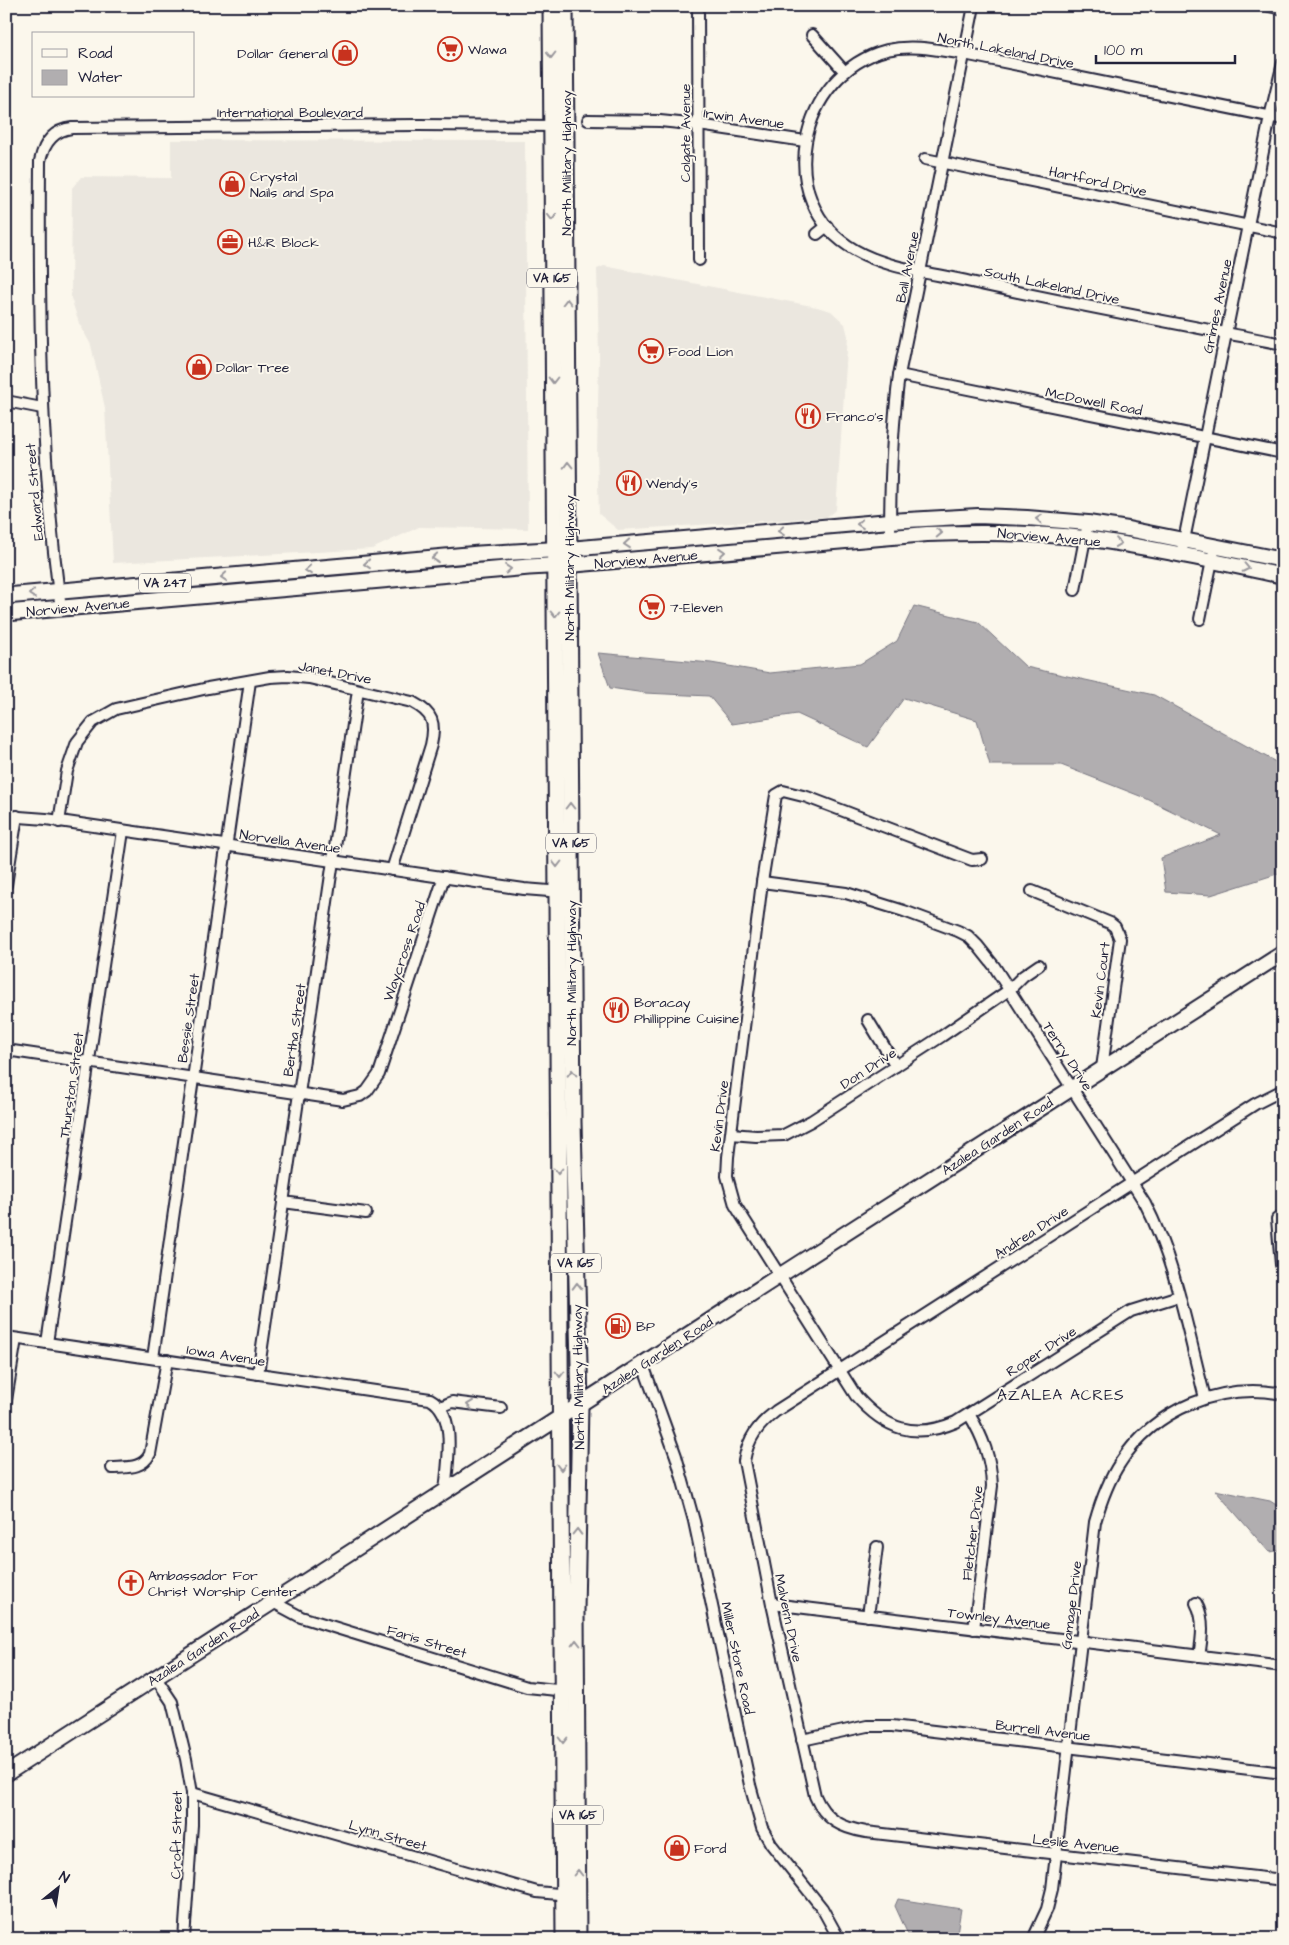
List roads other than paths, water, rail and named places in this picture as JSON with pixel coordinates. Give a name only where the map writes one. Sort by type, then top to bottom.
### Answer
[{"type":"main road","name":"North Military Highway","points":[[551,6],[559,126]]},
{"type":"main road","name":"North Military Highway","points":[[564,1939],[570,1895],[570,1691],[560,1418],[564,892],[559,126],[565,6]]},
{"type":"main road","name":"Norview Avenue","points":[[6,596],[890,521],[978,516],[1088,523],[1283,560]]},
{"type":"main road","name":"Norview Avenue","points":[[6,613],[890,537],[976,532],[1085,538],[1283,576]]},
{"type":"main road","name":"North Military Highway","points":[[564,892],[580,1405],[576,1611],[570,1691]]},
{"type":"main road","name":"Azalea Garden Road","points":[[6,1774],[1283,953]]},
{"type":"main road","name":"North Military Highway","points":[[570,1895],[578,1939]]},
{"type":"street","name":"Colgate Avenue","points":[[698,6],[700,260]]},
{"type":"street","name":"Ball Avenue","points":[[890,537],[891,458],[900,376],[974,6]]},
{"type":"street","points":[[1270,6],[1283,9]]},
{"type":"street","points":[[812,35],[845,72]]},
{"type":"street","name":"North Lakeland Drive","points":[[805,140],[813,115],[824,96],[845,72],[872,55],[901,48],[922,47],[1283,119]]},
{"type":"street","name":"Grimes Avenue","points":[[1181,555],[1270,116],[1283,63]]},
{"type":"street","name":"Irwin Avenue","points":[[588,120],[660,121],[805,140]]},
{"type":"street","name":"International Boulevard","points":[[42,408],[40,161],[46,142],[57,132],[72,128],[410,125],[559,126]]},
{"type":"street","name":"South Lakeland Drive","points":[[805,140],[804,165],[807,182],[819,215],[826,226],[844,243],[867,256],[893,265],[1007,290],[1283,344]]},
{"type":"street","name":"Hartford Drive","points":[[925,159],[1283,233]]},
{"type":"street","points":[[817,234],[826,226]]},
{"type":"street","name":"McDowell Road","points":[[900,376],[1283,453]]},
{"type":"street","points":[[6,401],[42,408]]},
{"type":"street","name":"Edward Street","points":[[42,408],[46,476],[61,609]]},
{"type":"street","points":[[1075,590],[1088,523]]},
{"type":"street","points":[[1200,620],[1216,546]]},
{"type":"street","name":"Janet Drive","points":[[59,822],[71,754],[82,734],[98,718],[116,708],[129,704],[270,677],[309,678],[412,702],[428,713],[434,726],[431,745],[392,870]]},
{"type":"street","name":"Bessie Street","points":[[153,1358],[250,681]]},
{"type":"street","name":"Bertha Street","points":[[258,1374],[358,690]]},
{"type":"street","name":"Kevin Drive","points":[[890,1425],[877,1418],[856,1396],[735,1205],[727,1176],[762,882],[776,795],[783,790],[972,860],[982,859]]},
{"type":"street","points":[[6,885],[12,816]]},
{"type":"street","name":"Norvella Avenue","points":[[12,816],[524,889],[564,892]]},
{"type":"street","name":"Thurston Street","points":[[47,1343],[122,831]]},
{"type":"street","name":"Waycross Road","points":[[6,1050],[343,1100],[360,1096],[372,1086],[379,1074],[444,877]]},
{"type":"street","name":"Terry Drive","points":[[762,882],[846,893],[904,911],[958,931],[968,936],[978,946],[1009,990],[1133,1183],[1156,1224],[1179,1296],[1205,1398]]},
{"type":"street","name":"Kevin Court","points":[[1032,891],[1110,923],[1118,932],[1120,939],[1102,1068]]},
{"type":"street","name":"Don Drive","points":[[731,1134],[776,1136],[789,1134],[896,1066],[1009,990],[1023,976],[1039,965]]},
{"type":"street","points":[[868,1020],[896,1066]]},
{"type":"street","name":"Andrea Drive","points":[[795,1399],[1255,1104],[1283,1090]]},
{"type":"street","points":[[283,1202],[366,1213]]},
{"type":"street","points":[[1277,1219],[1281,1244],[1281,1266]]},
{"type":"street","name":"Roper Drive","points":[[890,1425],[909,1430],[936,1429],[956,1422],[1131,1311],[1179,1296]]},
{"type":"street","points":[[6,1400],[11,1338]]},
{"type":"street","name":"Iowa Avenue","points":[[11,1338],[430,1399],[440,1407]]},
{"type":"street","points":[[112,1468],[139,1466],[147,1460],[150,1454],[167,1360]]},
{"type":"street","name":"Miller Store Road","points":[[643,1365],[676,1456],[694,1521],[750,1785],[762,1828],[782,1858],[822,1908],[839,1939]]},
{"type":"street","name":"Gamage Drive","points":[[1033,1939],[1047,1909],[1055,1872],[1094,1522],[1109,1482],[1132,1447],[1152,1428],[1175,1412],[1205,1398],[1223,1394],[1242,1392],[1283,1394]]},
{"type":"street","name":"Malvern Drive","points":[[795,1399],[762,1422],[749,1441],[744,1461],[772,1604],[815,1796],[824,1813],[839,1825],[866,1832]]},
{"type":"street","points":[[444,1492],[448,1426],[440,1407],[452,1402],[501,1408]]},
{"type":"street","name":"Fletcher Drive","points":[[969,1414],[983,1439],[988,1454],[992,1486],[974,1629]]},
{"type":"street","points":[[868,1616],[877,1547]]},
{"type":"street","name":"Faris Street","points":[[272,1602],[300,1617],[527,1687],[570,1691]]},
{"type":"street","points":[[1196,1603],[1201,1614],[1202,1624],[1199,1656]]},
{"type":"street","name":"Townley Avenue","points":[[772,1604],[1283,1666]]},
{"type":"street","name":"Croft Street","points":[[156,1678],[172,1702],[192,1793],[192,1825],[184,1939]]},
{"type":"street","name":"Burrell Avenue","points":[[802,1740],[867,1726],[882,1725],[1283,1773]]},
{"type":"street","name":"Lynn Street","points":[[192,1793],[537,1892],[570,1895]]},
{"type":"street","name":"Leslie Avenue","points":[[866,1832],[1283,1880]]},
{"type":"water","points":[[914,606],[978,622],[1026,667],[1154,695],[1283,766],[1283,872],[1211,895],[1166,892],[1161,858],[1221,835],[1145,798],[1061,765],[990,765],[977,720],[904,698],[868,747],[797,714],[732,724],[709,696],[645,693],[610,688],[598,653],[711,663],[770,673],[860,664],[897,641]]},
{"type":"water","points":[[1215,1490],[1270,1501],[1283,1509],[1283,1550],[1269,1552]]},
{"type":"water","points":[[898,1899],[961,1909],[956,1939],[910,1939],[895,1906]]},
{"type":"place","name":"Wawa","points":[[450,49]]},
{"type":"place","name":"Dollar General","points":[[345,53]]},
{"type":"place","name":"Crystal Nails and Spa","points":[[232,184]]},
{"type":"place","name":"H&R Block","points":[[230,242]]},
{"type":"place","name":"Food Lion","points":[[651,351]]},
{"type":"place","name":"Dollar Tree","points":[[199,367]]},
{"type":"place","name":"Franco's","points":[[808,416]]},
{"type":"place","name":"Wendy's","points":[[629,483]]},
{"type":"place","name":"7-Eleven","points":[[652,607]]},
{"type":"place","name":"Boracay Phillippine Cuisine","points":[[616,1010]]},
{"type":"place","name":"BP","points":[[618,1326]]},
{"type":"place","name":"Ambassador For Christ Worship Center","points":[[131,1583]]},
{"type":"place","name":"Ford","points":[[677,1848]]},
{"type":"district","name":"AZALEA ACRES","points":[[1061,1395]]}]
